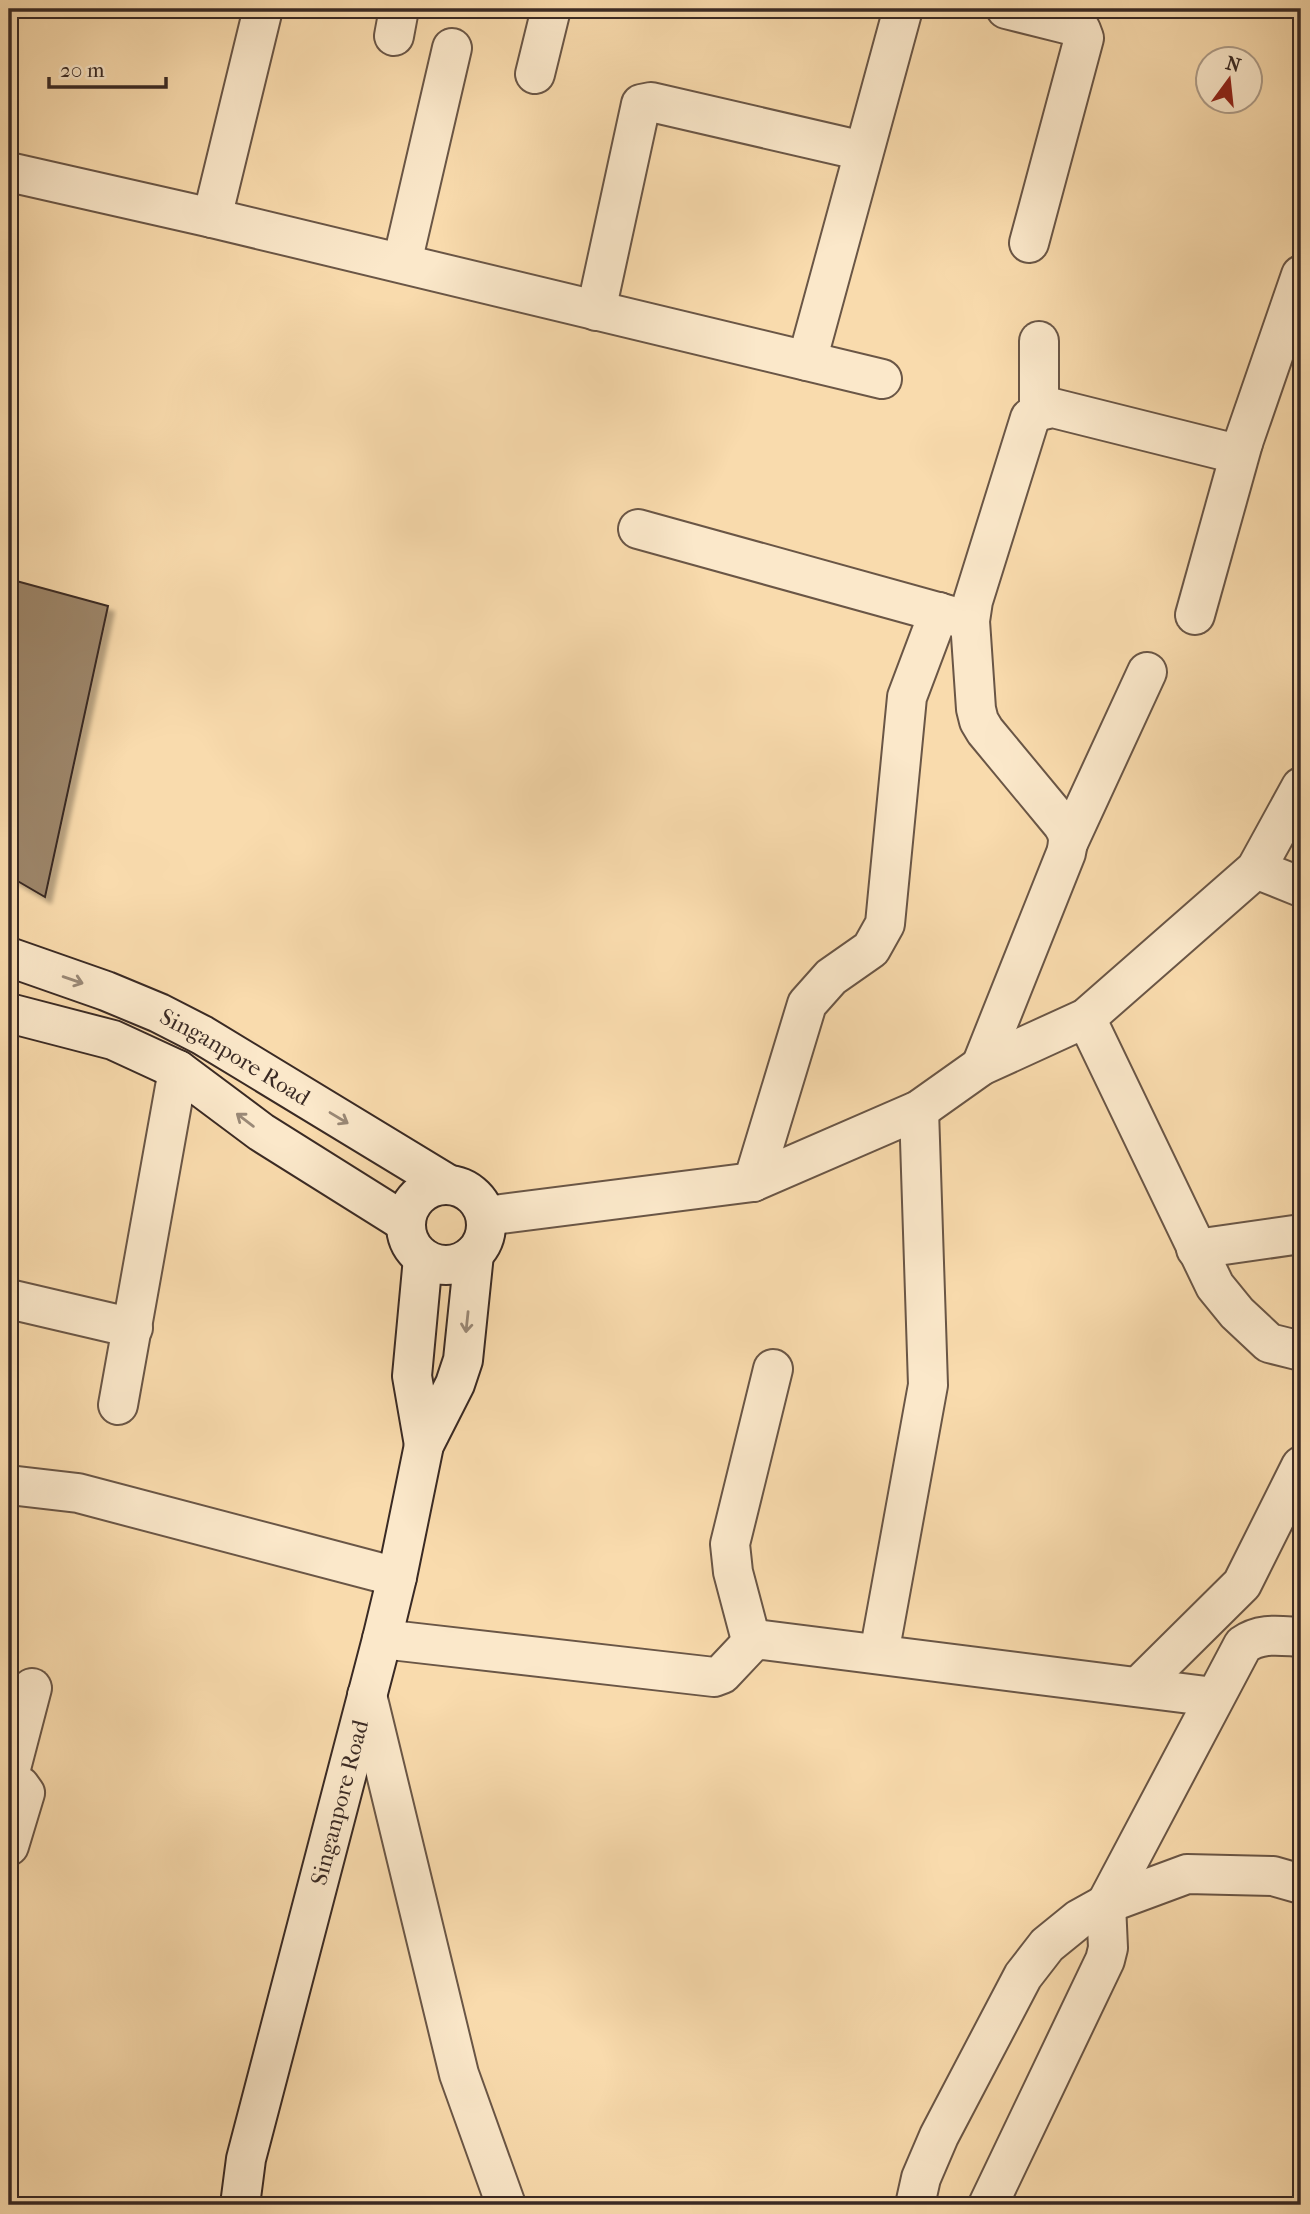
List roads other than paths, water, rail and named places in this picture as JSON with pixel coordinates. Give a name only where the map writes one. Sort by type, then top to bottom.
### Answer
[{"type":"street","points":[[212,218],[264,9]]},
{"type":"street","points":[[535,74],[551,9]]},
{"type":"street","points":[[807,361],[903,9]]},
{"type":"street","points":[[1006,9],[1074,26],[1081,30],[1084,38],[1029,243]]},
{"type":"street","points":[[402,263],[452,48]]},
{"type":"street","points":[[596,311],[641,104],[651,102],[863,151]]},
{"type":"street","points":[[9,172],[402,263],[882,379]]},
{"type":"street","points":[[1195,615],[1243,443],[1298,298]]},
{"type":"street","points":[[1039,341],[1039,411]]},
{"type":"street","points":[[752,1182],[807,1004],[831,976],[872,949],[885,924],[907,697],[955,616],[973,601],[1030,418],[1039,411],[1053,408],[1229,452],[1235,452],[1243,443]]},
{"type":"street","points":[[638,528],[955,616]]},
{"type":"street","points":[[955,616],[979,722],[1062,824],[1069,841]]},
{"type":"street","points":[[981,1066],[1069,841],[1147,672]]},
{"type":"street","points":[[486,1216],[752,1182],[919,1110],[981,1066],[1086,1018],[1256,869],[1301,787]]},
{"type":"street","points":[[1256,869],[1301,887]]},
{"type":"street","name":"Singanpore Road","points":[[9,957],[106,991],[181,1024],[449,1185]]},
{"type":"street","name":"Singanpore Road","points":[[9,1013],[113,1040],[178,1070],[261,1132],[406,1223]]},
{"type":"street","points":[[1086,1018],[1215,1286],[1237,1313],[1269,1343],[1301,1351]]},
{"type":"street","points":[[118,1405],[178,1070]]},
{"type":"street","points":[[879,1654],[928,1385],[919,1110]]},
{"type":"street","points":[[449,1185],[472,1194],[481,1203],[486,1216],[486,1230],[474,1255],[463,1262],[435,1264],[423,1258],[407,1236],[408,1211],[415,1200],[436,1186],[449,1185]]},
{"type":"street","points":[[1196,1249],[1301,1234]]},
{"type":"street","name":"Singanpore Road","points":[[240,2205],[246,2159],[382,1639],[424,1445],[455,1384],[463,1360],[474,1255]]},
{"type":"street","name":"Singanpore Road","points":[[423,1258],[412,1376],[424,1445]]},
{"type":"street","points":[[9,1299],[133,1328]]},
{"type":"street","points":[[751,1640],[733,1572],[730,1544],[773,1369]]},
{"type":"street","points":[[1138,1687],[1242,1584],[1301,1466]]},
{"type":"street","points":[[9,1485],[78,1493],[397,1577]]},
{"type":"street","points":[[988,2205],[1105,1960],[1108,1937],[1106,1904],[1214,1697],[1243,1645],[1253,1638],[1301,1637]]},
{"type":"street","points":[[382,1639],[715,1677],[722,1674],[751,1640]]},
{"type":"street","points":[[751,1640],[1214,1697]]},
{"type":"street","points":[[9,1776],[32,1688]]},
{"type":"street","points":[[368,1695],[459,2074],[506,2205]]},
{"type":"street","points":[[9,1782],[20,1786],[25,1793],[9,1846]]},
{"type":"street","points":[[915,2205],[921,2178],[939,2136],[1023,1976],[1047,1945],[1079,1919],[1106,1904],[1188,1874],[1273,1876],[1301,1884]]},
{"type":"street","name":"Singanpore Road","points":[[215,2205],[246,2159]]}]
